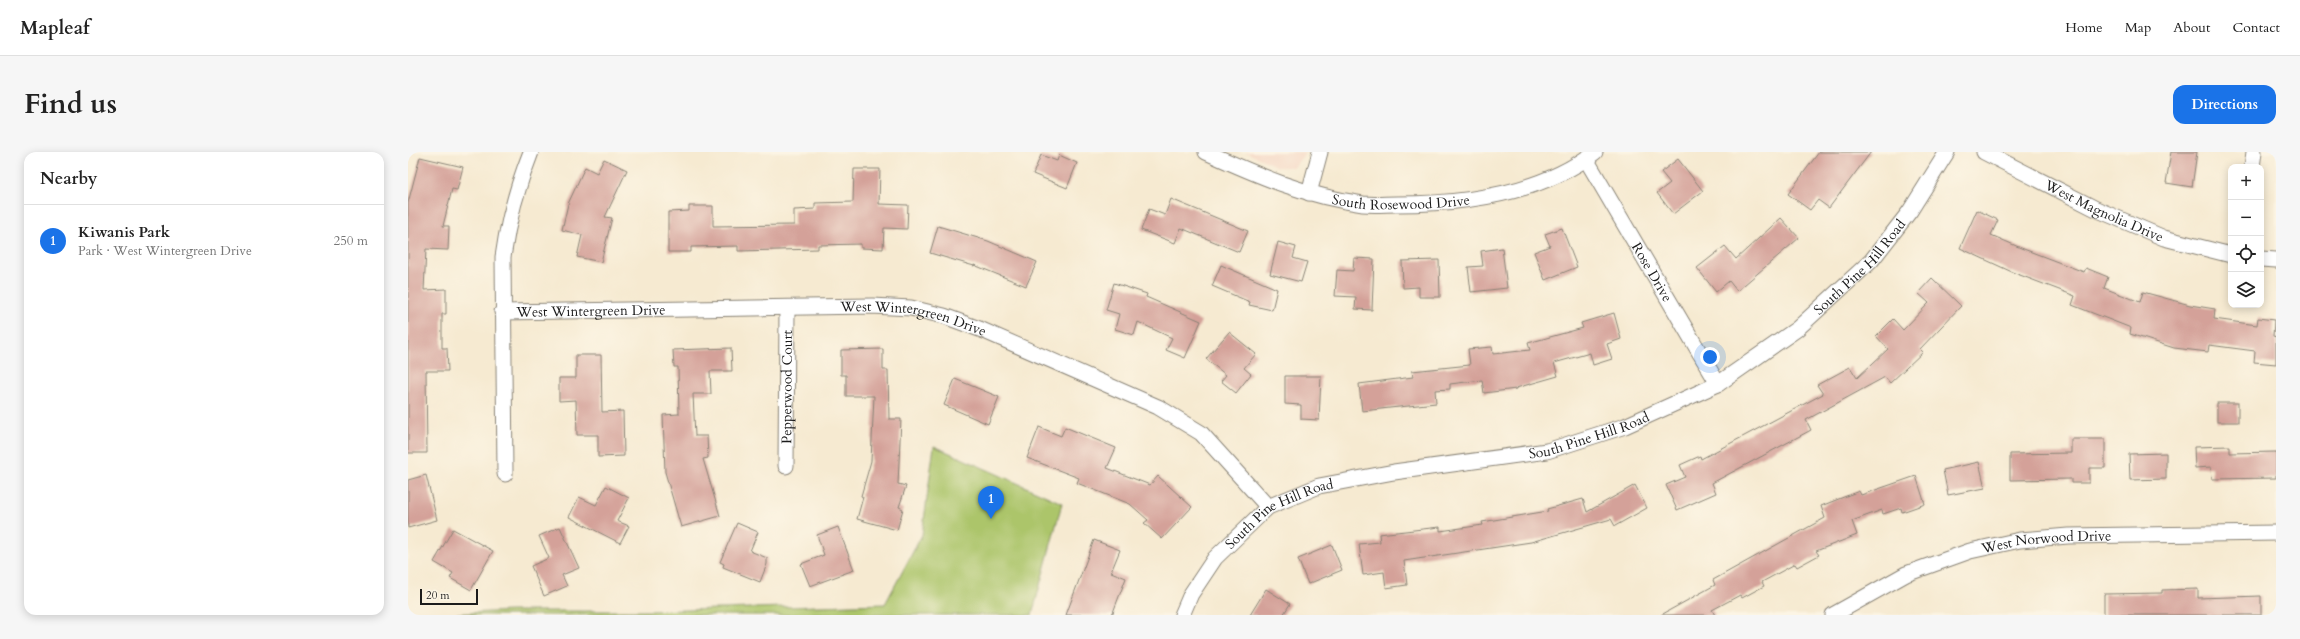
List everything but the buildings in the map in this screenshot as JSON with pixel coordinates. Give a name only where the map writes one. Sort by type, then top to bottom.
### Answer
[{"type":"street","points":[[504,474],[502,312],[503,258],[507,225],[514,197],[531,152]]},
{"type":"street","name":"South Rosewood Drive","points":[[1206,152],[1268,180],[1309,193],[1364,204],[1421,204],[1487,196],[1543,181],[1591,156]]},
{"type":"street","points":[[1309,193],[1320,152]]},
{"type":"street","name":"South Pine Hill Road","points":[[1182,615],[1191,594],[1215,558],[1268,507],[1319,486],[1394,472],[1547,451],[1625,426],[1718,384],[1797,329],[1871,261],[1910,211],[1947,152]]},
{"type":"street","name":"West Magnolia Drive","points":[[1984,152],[2096,209],[2164,238],[2228,254]]},
{"type":"street","points":[[2252,164],[2254,152]]},
{"type":"street","name":"Rose Drive","points":[[1591,156],[1718,384]]},
{"type":"street","points":[[2264,259],[2276,260]]},
{"type":"street","name":"West Wintergreen Drive","points":[[502,312],[872,306],[910,308],[944,316],[982,330],[1158,407],[1201,433],[1268,507]]},
{"type":"street","name":"Pepperwood Court","points":[[786,466],[787,308]]},
{"type":"street","name":"West Norwood Drive","points":[[1833,615],[1906,574],[1970,551],[2020,540],[2068,536],[2276,533]]},
{"type":"shaded area","points":[[1246,152],[1306,152],[1294,167],[1278,167]]},
{"type":"green space","points":[[934,446],[1062,503],[1032,615],[425,615],[510,611],[651,611],[885,604],[922,535]]},
{"type":"place","name":"Kiwanis Park","points":[[991,519]]}]
